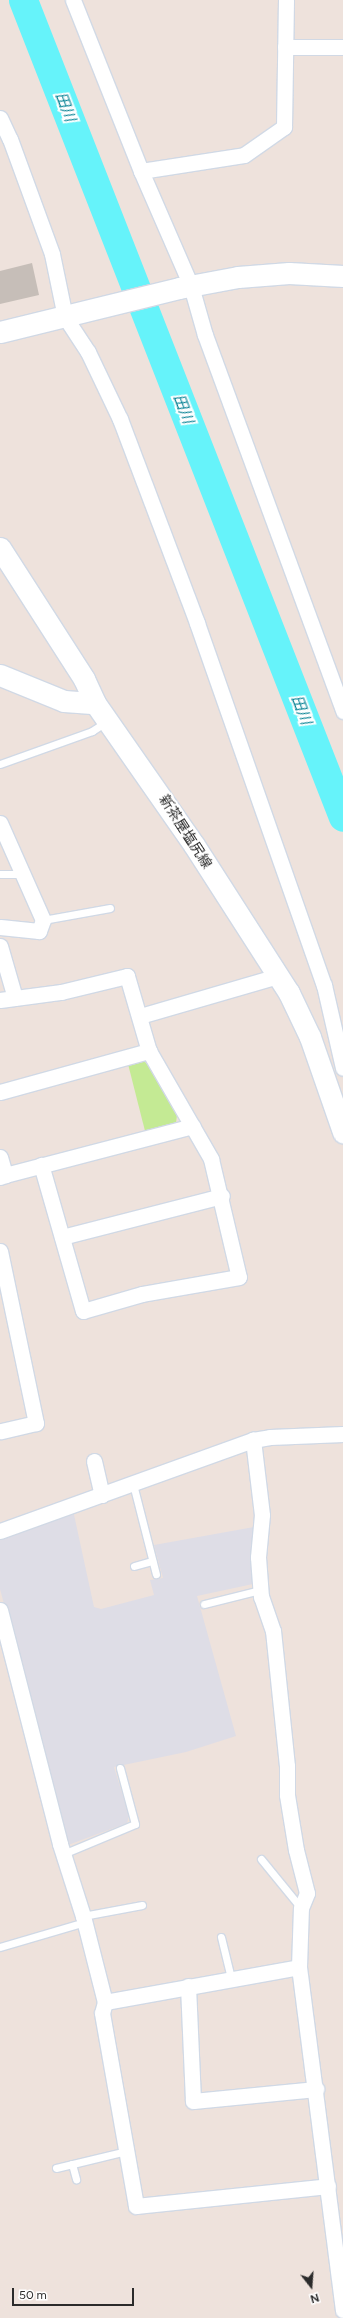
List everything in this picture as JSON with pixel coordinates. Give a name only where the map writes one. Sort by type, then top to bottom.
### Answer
[{"type":"main road","points":[[0,332],[71,316],[185,287],[238,277],[289,272],[343,276]]},
{"type":"main road","name":"新茶屋塩尻線","points":[[0,548],[84,679],[96,703],[194,845],[278,976],[310,1037],[343,1132]]},
{"type":"main road","points":[[0,675],[64,701],[96,703]]},
{"type":"street","points":[[73,0],[205,335],[343,711]]},
{"type":"street","points":[[141,171],[244,155],[284,127],[286,0]]},
{"type":"street","points":[[285,47],[343,47]]},
{"type":"street","points":[[0,118],[10,139],[52,254],[71,316],[120,419],[197,623],[324,985],[343,1068]]},
{"type":"street","points":[[0,823],[43,920],[39,931],[0,927]]},
{"type":"street","points":[[0,946],[7,999],[61,992],[127,976],[150,1051],[211,1159],[222,1196],[239,1277],[142,1294],[83,1311],[41,1165]]},
{"type":"street","points":[[140,1016],[278,976]]},
{"type":"street","points":[[0,1092],[150,1051]]},
{"type":"street","points":[[0,1157],[2,1176],[193,1126]]},
{"type":"street","points":[[62,1237],[222,1196]]},
{"type":"street","points":[[0,1250],[36,1422],[0,1431]]},
{"type":"street","points":[[0,1531],[253,1440],[270,1436],[343,1434]]},
{"type":"street","points":[[253,1440],[262,1515],[258,1556],[260,1590],[273,1631],[287,1766],[287,1795],[296,1850],[307,1893],[301,1908],[299,1967],[316,2089],[343,2310]]},
{"type":"street","points":[[94,1461],[102,1495]]},
{"type":"street","points":[[0,1610],[63,1854],[84,1919],[105,2002],[102,2013],[136,2206],[328,2186]]},
{"type":"street","points":[[105,2002],[231,1978],[299,1967]]},
{"type":"street","points":[[188,1986],[193,2101],[316,2089]]},
{"type":"lane","points":[[0,764],[92,731],[108,721]]},
{"type":"lane","points":[[0,874],[23,874]]},
{"type":"lane","points":[[43,920],[110,908]]},
{"type":"lane","points":[[133,1484],[156,1574]]},
{"type":"lane","points":[[134,1566],[152,1561]]},
{"type":"lane","points":[[204,1604],[260,1590]]},
{"type":"lane","points":[[63,1854],[135,1824],[120,1768]]},
{"type":"lane","points":[[261,1859],[301,1908]]},
{"type":"lane","points":[[0,1947],[84,1919],[142,1905]]},
{"type":"lane","points":[[221,1937],[231,1978]]},
{"type":"lane","points":[[56,2168],[127,2151]]},
{"type":"lane","points":[[72,2164],[76,2179]]},
{"type":"shaded area","points":[[73,1510],[94,1607],[101,1609],[154,1595],[150,1580],[163,1578],[154,1545],[254,1527],[253,1584],[197,1596],[236,1736],[186,1752],[114,1767],[129,1816],[127,1823],[68,1845],[0,1589],[0,1536]]},
{"type":"green space","points":[[140,1060],[149,1064],[177,1115],[176,1123],[145,1131],[128,1064]]},
{"type":"building","points":[[32,263],[39,295],[0,304],[0,271]]},
{"type":"waterway","name":"田川","points":[[23,0],[343,817]]}]
